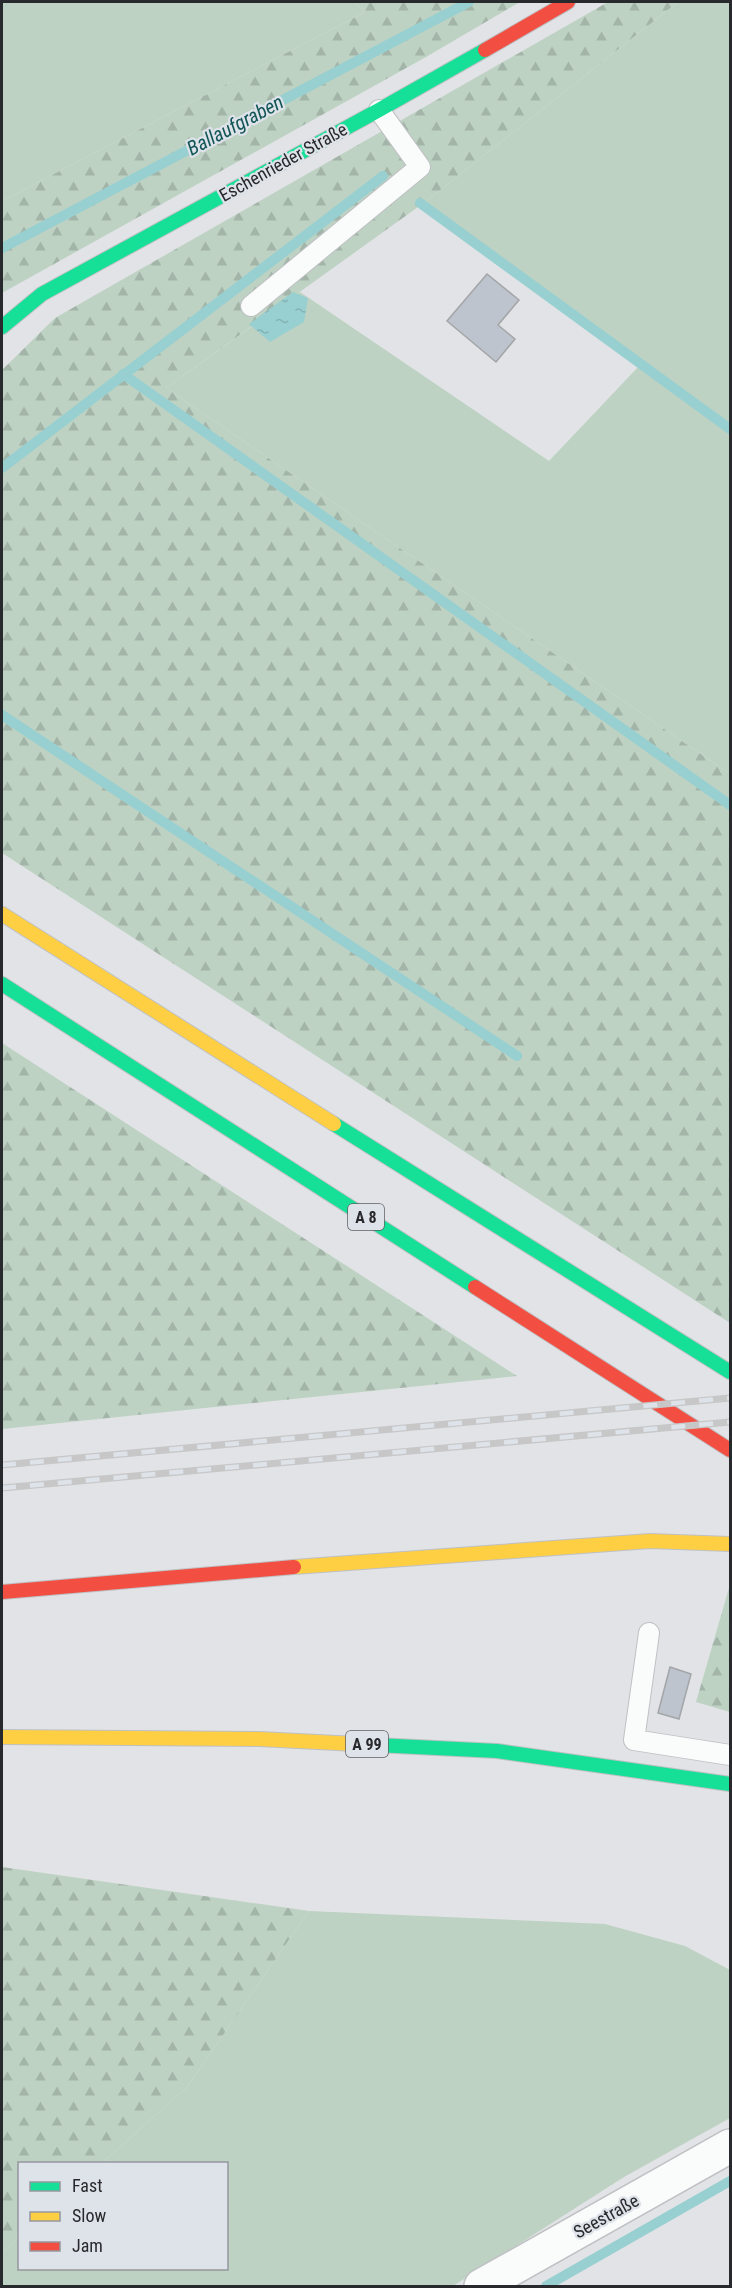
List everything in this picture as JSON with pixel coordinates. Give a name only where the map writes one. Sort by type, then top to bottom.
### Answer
[{"type":"main road","name":"Eschenrieder Straße","points":[[2,327],[42,294],[379,110],[568,2]]},
{"type":"main road","points":[[2,914],[93,974],[730,1372]]},
{"type":"main road","name":"A 8","points":[[2,984],[730,1450]]},
{"type":"main road","points":[[2,1592],[327,1564],[650,1541],[730,1544]]},
{"type":"main road","name":"A 99","points":[[2,1737],[260,1739],[497,1751],[730,1784]]},
{"type":"street","name":"Seestraße","points":[[481,2286],[730,2146]]},
{"type":"lane","points":[[251,306],[420,167],[379,110]]},
{"type":"lane","points":[[649,1633],[634,1740],[730,1755]]},
{"type":"green space","points":[[2,2],[354,2],[365,12],[2,201]]},
{"type":"green space","points":[[354,2],[520,2],[426,57],[2,293],[2,201],[365,12]]},
{"type":"green space","points":[[608,2],[678,2],[425,202],[166,388],[730,774],[730,1323],[2,853],[2,370],[55,318]]},
{"type":"green space","points":[[678,2],[730,2],[730,774],[166,388],[300,292],[549,461],[639,366],[425,202]]},
{"type":"green space","points":[[2,1043],[517,1376],[2,1429]]},
{"type":"green space","points":[[730,1588],[730,1712],[696,1702]]},
{"type":"green space","points":[[2,1867],[309,1911],[187,2087],[103,2162],[18,2162],[18,2238],[2,2253]]},
{"type":"green space","points":[[309,1911],[605,1924],[685,1946],[730,1970],[730,2118],[624,2177],[453,2286],[2,2286],[2,2253],[18,2238],[18,2270],[228,2270],[228,2162],[103,2162],[187,2087]]},
{"type":"water","points":[[293,292],[308,298],[304,322],[270,342],[249,324]]},
{"type":"building","points":[[487,274],[519,300],[498,325],[515,339],[496,362],[447,321]]},
{"type":"building","points":[[670,1667],[691,1674],[679,1719],[658,1713]]},
{"type":"waterway","name":"Ballaufgraben","points":[[2,248],[469,2]]},
{"type":"waterway","points":[[2,468],[383,176]]},
{"type":"waterway","points":[[420,203],[730,429]]},
{"type":"waterway","points":[[123,374],[730,805]]},
{"type":"waterway","points":[[2,715],[517,1056]]},
{"type":"waterway","points":[[546,2286],[730,2181]]},
{"type":"railway","points":[[2,1465],[730,1398]]},
{"type":"railway","points":[[2,1488],[730,1422]]},
{"type":"traffic: fast","points":[[2,327],[42,294],[485,50]]},
{"type":"traffic: fast","points":[[2,984],[475,1287]]},
{"type":"traffic: fast","points":[[334,1124],[730,1372]]},
{"type":"traffic: fast","points":[[376,1745],[497,1751],[730,1784]]},
{"type":"traffic: slow","points":[[2,914],[334,1124]]},
{"type":"traffic: slow","points":[[294,1567],[650,1541],[730,1544]]},
{"type":"traffic: slow","points":[[2,1737],[259,1739],[376,1745]]},
{"type":"traffic: jam","points":[[485,50],[568,2]]},
{"type":"traffic: jam","points":[[475,1287],[730,1450]]},
{"type":"traffic: jam","points":[[2,1592],[294,1567]]}]
